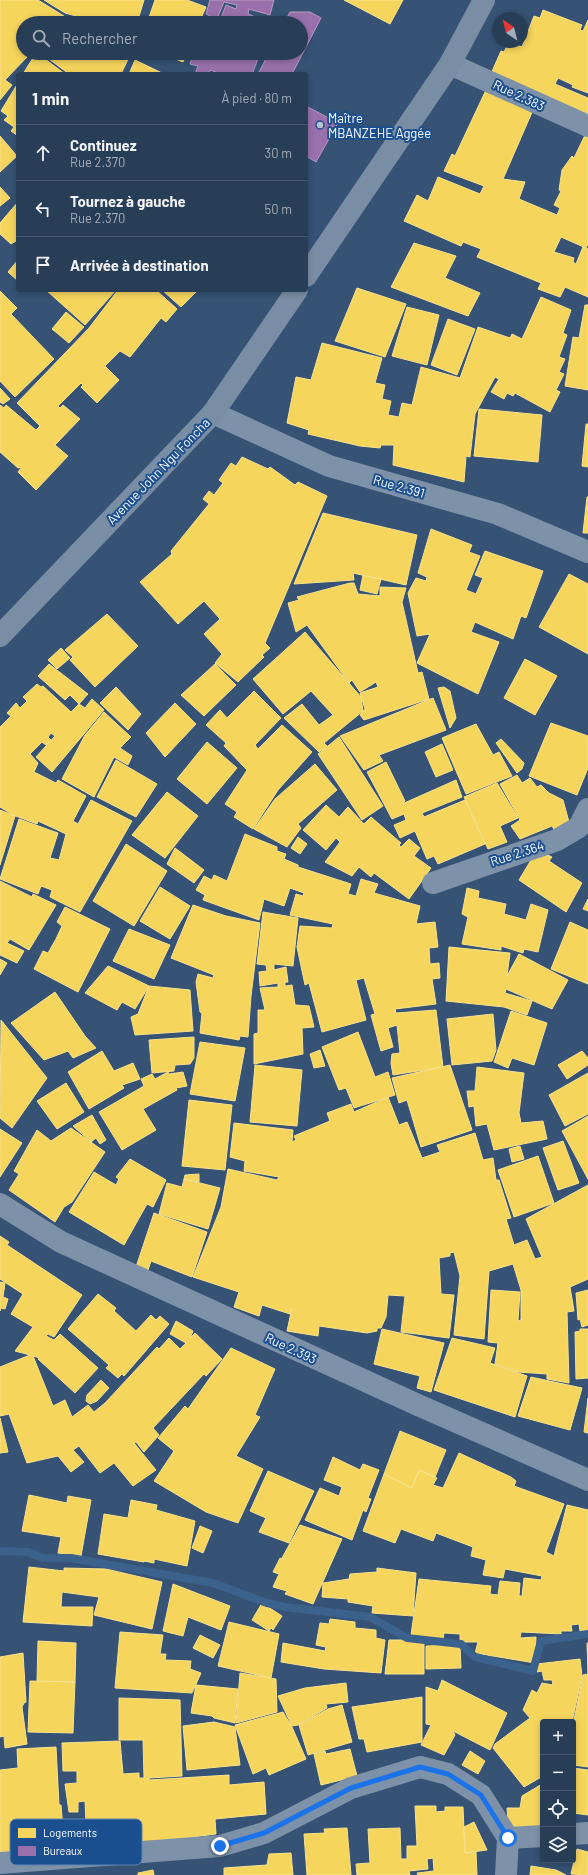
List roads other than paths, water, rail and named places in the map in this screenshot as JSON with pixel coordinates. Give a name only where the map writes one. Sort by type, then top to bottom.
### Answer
[{"type":"main road","points":[[308,273],[450,64],[484,0]]},
{"type":"main road","name":"Avenue John Ngu Foncha","points":[[0,636],[213,413],[295,292]]},
{"type":"street","name":"Rue 2.383","points":[[450,64],[588,126]]},
{"type":"street","name":"Rue 2.391","points":[[213,413],[329,466],[498,514],[588,552]]},
{"type":"street","name":"Rue 2.364","points":[[433,883],[556,840],[579,827],[588,809]]},
{"type":"street","name":"Rue 2.393","points":[[0,1204],[61,1242],[418,1405],[588,1480]]},
{"type":"street","points":[[142,1852],[220,1846],[264,1833],[351,1788],[420,1767],[448,1774],[481,1795],[508,1838],[506,1875]]},
{"type":"street","points":[[576,1834],[588,1833]]},
{"type":"street","points":[[508,1838],[540,1836]]},
{"type":"street","points":[[0,1863],[10,1862]]},
{"type":"waterway","points":[[0,1551],[28,1552],[42,1558],[71,1558],[213,1583],[267,1603],[285,1607],[370,1617],[407,1638],[461,1644],[475,1657],[533,1671],[541,1641],[588,1634]]},
{"type":"place","name":"Maître MBANZEHE Aggée","points":[[320,125]]}]
